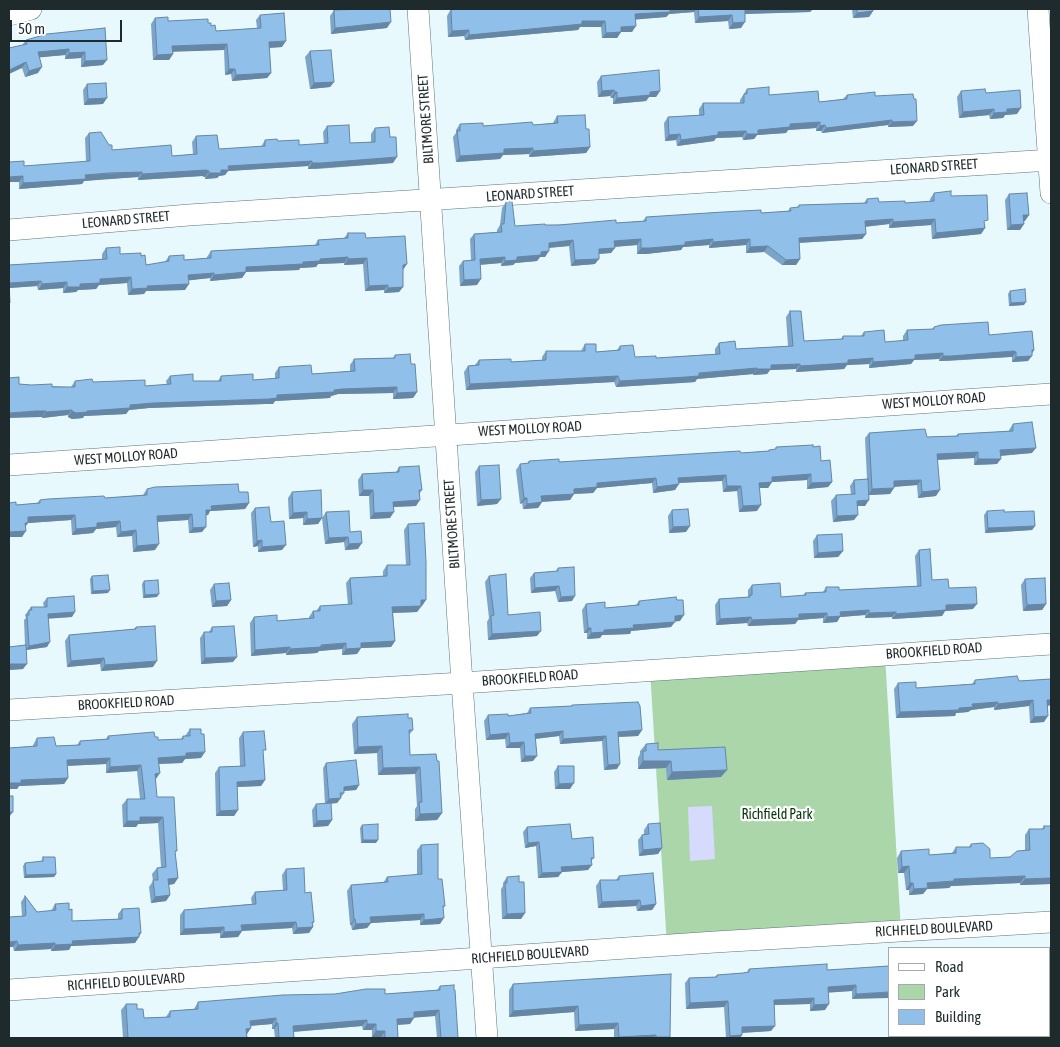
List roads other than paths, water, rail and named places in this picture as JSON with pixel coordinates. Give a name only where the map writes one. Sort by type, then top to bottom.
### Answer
[{"type":"street","points":[[9,15],[31,9]]},
{"type":"street","name":"BILTMORE STREET","points":[[418,9],[487,1038]]},
{"type":"street","points":[[1038,9],[1051,193]]},
{"type":"street","name":"LEONARD STREET","points":[[9,230],[189,215],[1050,160]]},
{"type":"street","name":"WEST MOLLOY ROAD","points":[[9,465],[1051,394]]},
{"type":"street","name":"BROOKFIELD ROAD","points":[[9,710],[462,683],[1051,644]]},
{"type":"street","name":"RICHFIELD BOULEVARD","points":[[9,990],[716,942],[1051,922]]},
{"type":"water","points":[[712,806],[715,859],[690,861],[688,807]]},
{"type":"park label","name":"Richfield Park","points":[[777,815]]}]
